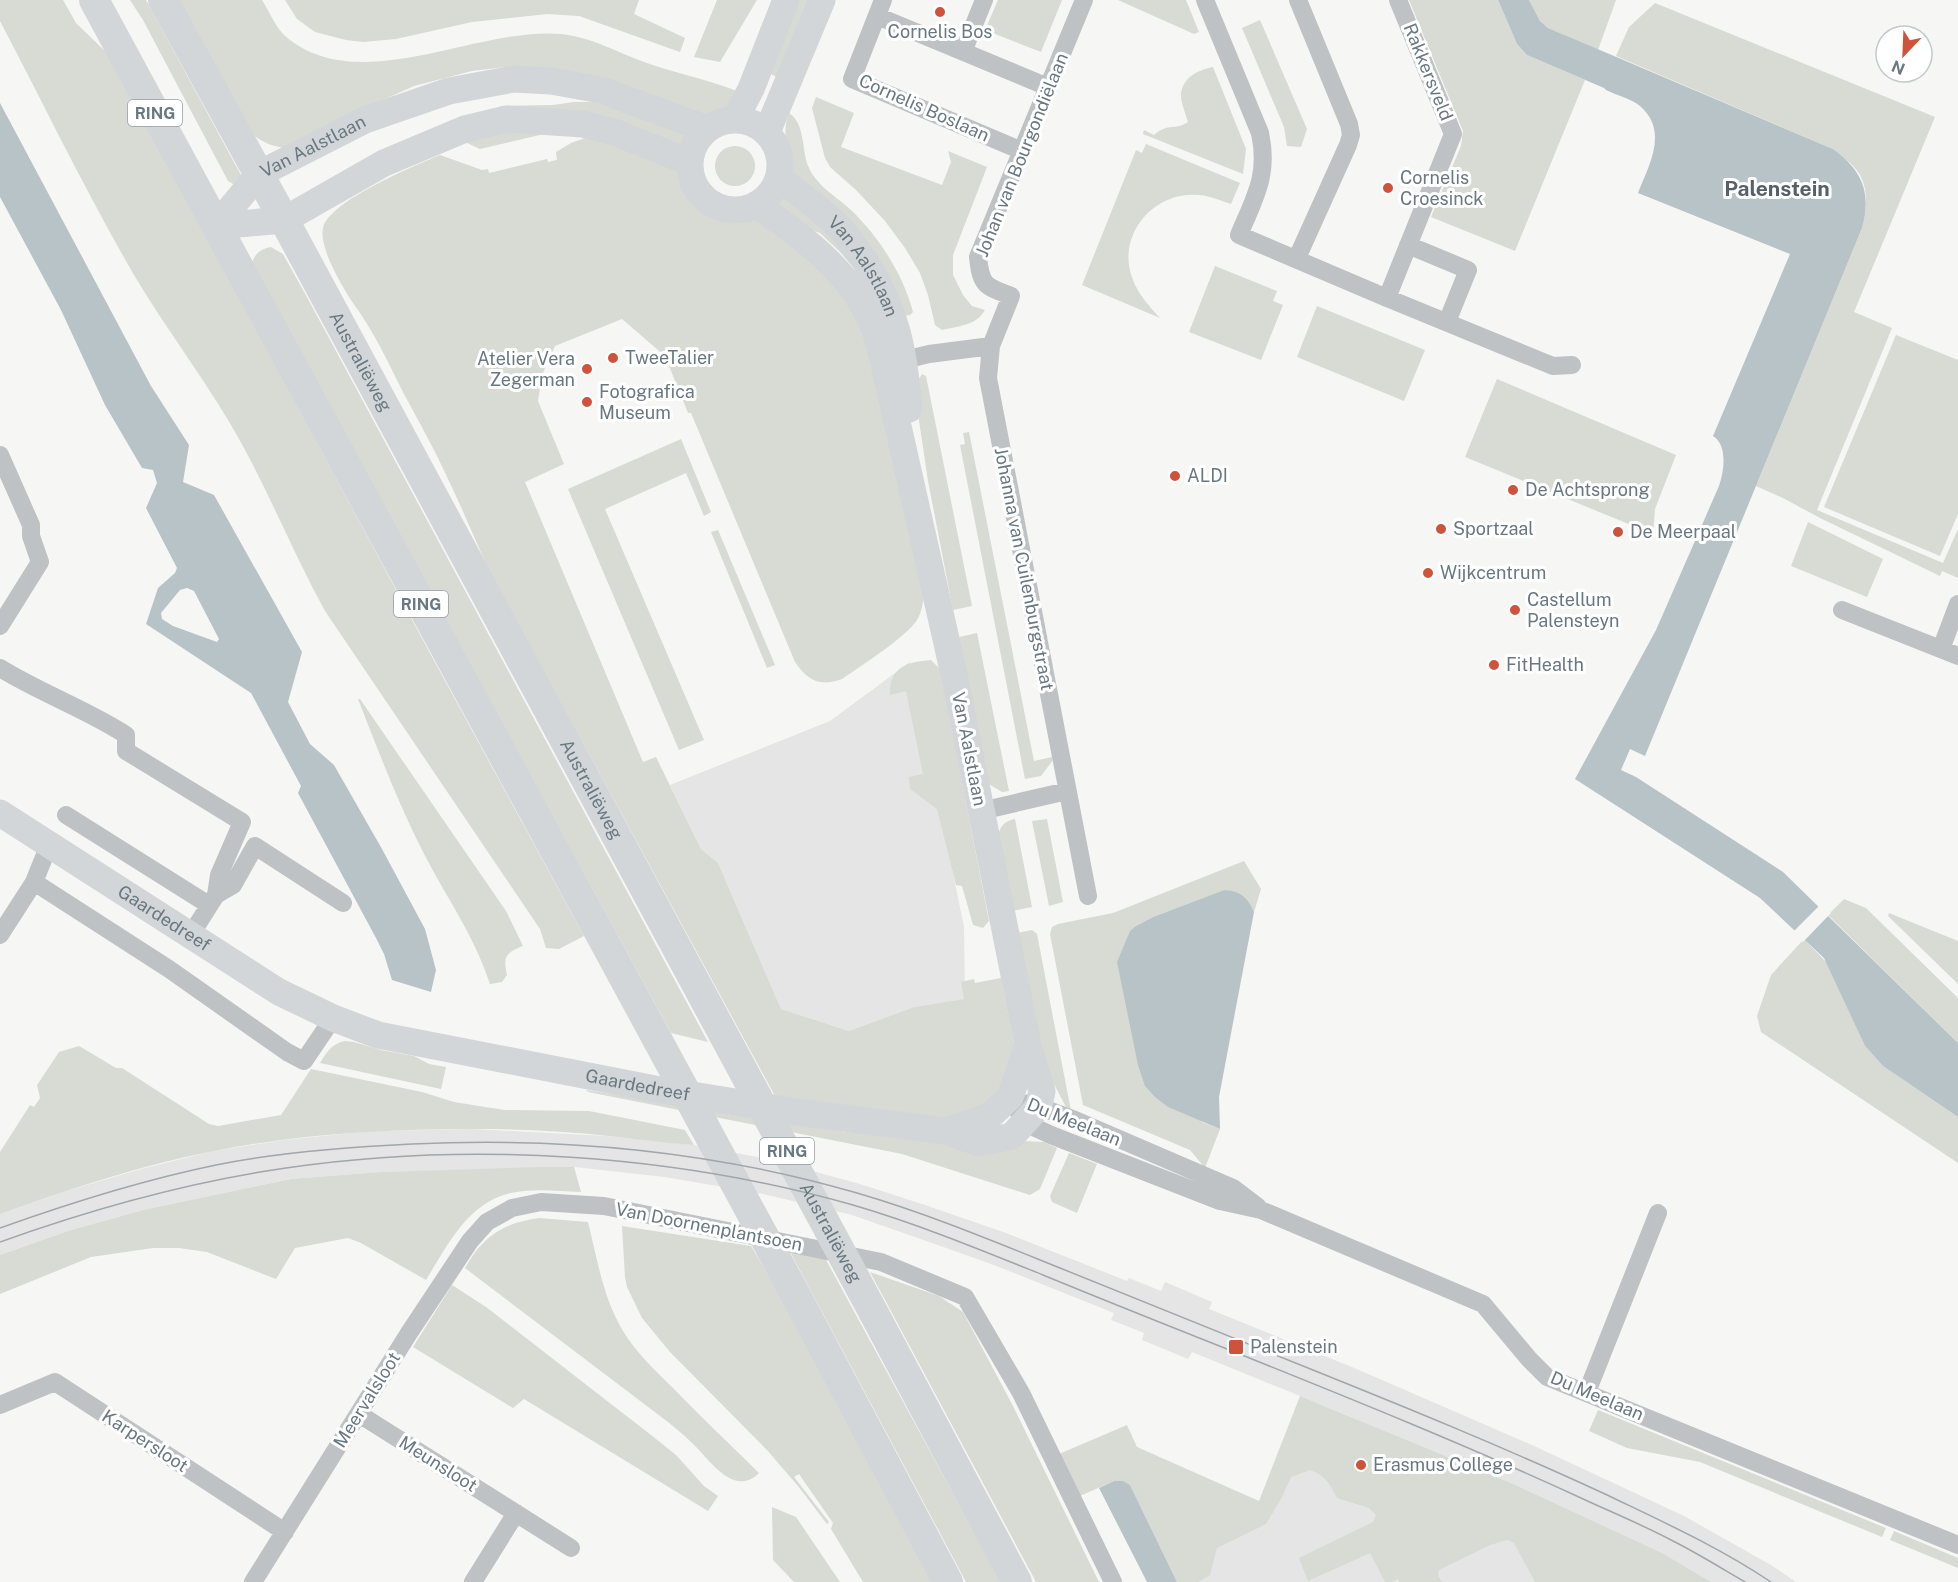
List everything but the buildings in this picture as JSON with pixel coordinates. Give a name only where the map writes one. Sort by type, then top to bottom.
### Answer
[{"type":"main road","name":"RING","points":[[94,0],[793,1290],[948,1582]]},
{"type":"main road","name":"Australiëweg","points":[[163,0],[284,220],[1017,1582]]},
{"type":"street","points":[[735,119],[756,77],[786,0]]},
{"type":"street","points":[[767,132],[822,0]]},
{"type":"street","points":[[963,52],[984,0]]},
{"type":"street","name":"Johan van Bourgondiëlaan","points":[[1011,296],[987,286],[980,273],[978,257],[1084,0]]},
{"type":"street","points":[[1205,0],[1260,133],[1265,155],[1261,184],[1239,235],[1552,366],[1572,365]]},
{"type":"street","points":[[1297,258],[1351,135],[1349,124],[1298,0]]},
{"type":"street","name":"Rakkersveld","points":[[1387,298],[1453,134],[1398,0]]},
{"type":"street","name":"Cornelis Boslaan","points":[[1022,151],[852,79],[880,8],[963,52],[1048,87]]},
{"type":"street","name":"Van Aalstlaan","points":[[216,226],[259,174],[365,120],[449,91],[514,79],[551,81],[601,90],[707,129]]},
{"type":"street","points":[[216,226],[284,220],[384,163],[465,129],[507,119],[582,124],[614,132],[689,162]]},
{"type":"street","points":[[735,119],[747,121],[767,132],[779,153],[780,166],[779,178],[770,194],[756,205],[736,210],[715,206],[706,200],[693,183],[689,162],[694,144],[707,129],[725,120],[735,119]]},
{"type":"street","name":"Van Aalstlaan","points":[[779,178],[837,225],[856,248],[887,298],[895,362],[909,414],[905,454],[955,679],[1028,1045],[1042,1090],[1032,1115]]},
{"type":"street","name":"Van Aalstlaan","points":[[756,205],[812,246],[849,285],[895,362]]},
{"type":"street","points":[[1408,244],[1468,270],[1447,322]]},
{"type":"street","name":"Johanna van Cuilenburgstraat","points":[[1011,296],[991,346],[988,378],[1088,896]]},
{"type":"street","points":[[895,362],[929,354],[991,346]]},
{"type":"street","points":[[0,455],[31,525],[31,536],[40,562],[0,626]]},
{"type":"street","points":[[1941,649],[1958,604]]},
{"type":"street","points":[[1842,610],[1958,656]]},
{"type":"street","points":[[0,668],[104,721],[126,735],[126,750],[242,822],[219,875],[212,900],[190,936]]},
{"type":"street","points":[[981,811],[1067,791]]},
{"type":"street","name":"Gaardedreef","points":[[0,813],[279,992],[333,1018],[378,1035],[655,1089],[797,1112],[946,1131],[979,1143],[1012,1136],[1032,1115]]},
{"type":"street","name":"Gaardedreef","points":[[66,815],[212,900]]},
{"type":"street","points":[[0,935],[34,882],[50,844]]},
{"type":"street","points":[[212,900],[233,885],[255,846],[343,903]]},
{"type":"street","points":[[34,882],[169,969],[287,1052],[304,1061],[333,1018]]},
{"type":"street","points":[[1010,1097],[1028,1045]]},
{"type":"street","name":"Gaardedreef","points":[[946,1131],[990,1116],[1010,1097]]},
{"type":"street","name":"Du Meelaan","points":[[1010,1097],[1051,1135],[1220,1201],[1261,1210],[1483,1304],[1547,1377],[1958,1545]]},
{"type":"street","name":"Van Doornenplantsoen","points":[[487,1222],[512,1208],[541,1202],[604,1206],[881,1262],[965,1297],[1021,1393],[1113,1582]]},
{"type":"street","points":[[1587,1392],[1658,1213]]},
{"type":"street","name":"Meervalsloot","points":[[253,1582],[470,1241],[487,1222]]},
{"type":"street","name":"Karpersloot","points":[[0,1405],[55,1382],[285,1532]]},
{"type":"street","name":"Meunsloot","points":[[359,1414],[572,1548]]},
{"type":"street","points":[[473,1582],[516,1513]]},
{"type":"shaded area","points":[[0,0],[63,0],[76,23],[109,55],[584,936],[559,949],[546,948],[540,929],[325,611],[232,426],[147,297],[99,212],[0,21]]},
{"type":"shaded area","points":[[130,0],[146,0],[241,175],[239,182],[233,184],[228,181],[143,20]]},
{"type":"shaded area","points":[[178,0],[262,0],[284,35],[313,53],[346,61],[381,61],[528,34],[561,34],[594,42],[647,63],[742,93],[724,109],[701,117],[572,72],[542,67],[505,67],[472,71],[414,86],[374,104],[293,148],[281,147],[270,145],[251,133]]},
{"type":"shaded area","points":[[285,0],[639,0],[634,14],[685,38],[680,52],[579,16],[547,14],[472,22],[396,39],[363,42],[315,32],[297,19]]},
{"type":"shaded area","points":[[717,0],[757,0],[720,62],[694,57]]},
{"type":"shaded area","points":[[796,0],[809,0],[777,77],[766,72]]},
{"type":"shaded area","points":[[998,0],[1062,0],[1041,52],[985,30]]},
{"type":"shaded area","points":[[1118,0],[1186,0],[1199,32],[1194,34]]},
{"type":"shaded area","points":[[1409,0],[1498,0],[1517,44],[1527,55],[1585,80],[1515,251],[1431,217],[1461,146],[1463,131]]},
{"type":"shaded area","points":[[1498,0],[1529,0],[1540,21],[1548,28],[1833,149],[1851,165],[1862,183],[1866,204],[1862,228],[1645,756],[1630,749],[1621,770],[1636,777],[1783,872],[1958,1043],[1958,1117],[1883,1066],[1865,1046],[1824,958],[1760,898],[1575,779],[1656,630],[1719,486],[1724,459],[1721,446],[1713,436],[1790,254],[1638,193],[1654,148],[1655,137],[1649,116],[1633,101],[1527,55],[1517,44]]},
{"type":"shaded area","points":[[1529,0],[1616,0],[1598,50],[1548,28],[1540,21]]},
{"type":"shaded area","points":[[1655,3],[1935,117],[1854,312],[1892,328],[1817,510],[1943,563],[1958,529],[1958,578],[1942,571],[1940,576],[1756,486],[1862,228],[1866,207],[1864,185],[1856,169],[1833,149],[1616,56],[1629,27]]},
{"type":"shaded area","points":[[1260,20],[1307,129],[1301,147],[1287,146],[1284,127],[1242,28]]},
{"type":"shaded area","points":[[1213,67],[1246,149],[1243,174],[1143,134],[1144,130],[1154,135],[1164,129],[1188,122],[1181,100],[1185,82],[1193,75]]},
{"type":"shaded area","points":[[816,97],[854,113],[841,147],[942,185],[951,162],[948,151],[987,167],[953,255],[953,275],[963,295],[972,306],[985,310],[977,319],[942,330],[935,325],[920,273],[905,248],[885,221],[856,190],[830,167],[825,158],[812,108]]},
{"type":"shaded area","points":[[594,102],[687,132],[679,150],[500,110],[500,106],[553,105]]},
{"type":"shaded area","points":[[0,103],[151,386],[189,445],[183,482],[214,495],[302,652],[288,702],[310,744],[334,765],[425,929],[436,970],[431,992],[392,980],[384,954],[298,793],[301,786],[251,693],[146,624],[158,588],[175,573],[177,568],[146,508],[157,483],[153,470],[142,468],[105,405],[61,310],[0,197]],"holes":[[[187,588],[194,591],[219,639],[217,642],[173,626],[162,619],[161,613],[180,590]]]},
{"type":"shaded area","points":[[789,113],[801,131],[807,161],[813,175],[822,186],[851,210],[889,257],[909,298],[913,312],[910,315],[905,316],[792,173],[785,139]]},
{"type":"shaded area","points":[[515,131],[544,134],[480,149],[465,142],[487,135]]},
{"type":"shaded area","points":[[588,137],[606,138],[675,169],[691,198],[704,210],[723,219],[754,219],[813,254],[865,327],[924,593],[920,614],[903,635],[842,679],[821,682],[805,674],[795,662],[665,356],[622,319],[555,346],[542,375],[538,401],[564,464],[525,482],[643,762],[656,757],[701,849],[718,863],[781,1009],[849,1031],[914,1007],[964,999],[961,982],[974,979],[975,983],[1001,978],[1015,1048],[1007,1081],[986,1105],[947,1118],[775,1096],[487,566],[432,447],[377,341],[340,282],[329,259],[323,228],[329,218],[356,196],[393,176],[440,155],[482,170],[488,169],[489,173],[547,159],[548,162],[557,160],[556,152]]},
{"type":"shaded area","points":[[1146,144],[1240,183],[1231,204],[1212,197],[1183,195],[1153,208],[1134,232],[1129,247],[1129,264],[1133,280],[1148,305],[1160,318],[1082,285],[1136,150],[1142,153]]},
{"type":"shaded area","points":[[735,146],[749,152],[755,166],[749,180],[735,186],[721,180],[715,166],[721,152]]},
{"type":"shaded area","points":[[785,193],[843,245],[881,313],[853,267],[839,251],[820,233],[803,227],[775,205]]},
{"type":"shaded area","points":[[271,247],[283,254],[308,299],[708,1042],[671,1033],[252,263],[259,252]]},
{"type":"shaded area","points":[[1215,266],[1277,291],[1273,301],[1283,305],[1261,360],[1189,332]]},
{"type":"shaded area","points":[[1317,306],[1425,350],[1404,401],[1297,357]]},
{"type":"shaded area","points":[[1896,335],[1958,360],[1958,514],[1940,556],[1824,507]]},
{"type":"shaded area","points":[[922,374],[926,376],[972,606],[953,610],[928,481],[914,387]]},
{"type":"shaded area","points":[[1497,379],[1676,455],[1655,509],[1653,534],[1465,457]]},
{"type":"shaded area","points":[[969,432],[1034,761],[1052,757],[1053,760],[1041,776],[1025,779],[960,445],[965,444],[963,433]]},
{"type":"shaded area","points":[[681,439],[711,512],[704,516],[686,473],[605,509],[704,740],[679,750],[568,489]]},
{"type":"shaded area","points":[[1808,522],[1883,559],[1867,597],[1791,566]]},
{"type":"shaded area","points":[[718,530],[775,665],[767,668],[711,532]]},
{"type":"shaded area","points":[[977,633],[1009,791],[1002,792],[989,784],[959,637]]},
{"type":"shaded area","points":[[931,660],[940,669],[989,921],[983,928],[973,925],[962,886],[956,885],[937,809],[910,789],[909,777],[923,774],[906,691],[890,695],[890,686],[896,672],[914,662]]},
{"type":"shaded area","points":[[910,662],[964,927],[965,999],[914,1007],[849,1031],[781,1009],[718,863],[701,849],[670,785],[830,721]]},
{"type":"shaded area","points":[[358,699],[506,911],[523,946],[507,956],[505,964],[507,975],[502,982],[490,984],[468,933],[405,815]]},
{"type":"shaded area","points":[[1015,819],[1032,907],[1012,911],[998,835],[1004,824]]},
{"type":"shaded area","points":[[1047,819],[1063,902],[1049,906],[1032,821]]},
{"type":"shaded area","points":[[1244,861],[1261,889],[1254,912],[1242,896],[1224,890],[1153,917],[1136,926],[1202,1122],[1220,1129],[1205,1168],[1190,1150],[1083,1105],[1050,934],[1052,927],[1058,924],[1113,913]]},
{"type":"shaded area","points":[[1224,890],[1243,896],[1254,912],[1219,1097],[1220,1129],[1168,1107],[1145,1086],[1138,1065],[1117,962],[1130,931],[1136,926],[1153,917]]},
{"type":"shaded area","points":[[1844,899],[1866,908],[1958,998],[1958,1043],[1828,915]]},
{"type":"shaded area","points":[[1889,913],[1958,941],[1958,984],[1888,916]]},
{"type":"shaded area","points":[[1032,930],[1037,934],[1071,1111],[1067,1109],[1043,1063],[1017,933]]},
{"type":"shaded area","points":[[1804,939],[1828,964],[1865,1046],[1883,1066],[1958,1117],[1958,1163],[1761,1032],[1757,1016],[1771,975]]},
{"type":"shaded area","points":[[345,1041],[414,1056],[429,1064],[446,1067],[441,1089],[320,1063],[333,1046]]},
{"type":"shaded area","points":[[79,1046],[116,1068],[122,1068],[209,1124],[218,1126],[281,1115],[311,1069],[422,1092],[454,1102],[505,1110],[589,1111],[685,1130],[694,1145],[575,1133],[506,1129],[407,1130],[278,1140],[133,1170],[0,1214],[0,1152],[30,1105],[34,1107],[40,1098],[37,1085],[59,1052]]},
{"type":"shaded area","points":[[586,1090],[847,1132],[1044,1142],[1057,1148],[1040,1189],[1030,1195],[902,1154]]},
{"type":"shaded area","points":[[473,1129],[607,1136],[694,1145],[768,1159],[860,1184],[925,1205],[1006,1233],[1127,1281],[1129,1278],[1161,1291],[1165,1282],[1212,1302],[1209,1309],[1359,1370],[1532,1445],[1684,1516],[1771,1565],[1796,1582],[1711,1582],[1664,1554],[1344,1414],[1192,1352],[1188,1359],[1142,1340],[1144,1333],[1111,1320],[1114,1313],[994,1265],[852,1215],[763,1194],[665,1177],[574,1167],[380,1172],[291,1179],[143,1210],[71,1230],[0,1255],[0,1214],[63,1192],[141,1169],[213,1151],[284,1140],[372,1131]]},
{"type":"shaded area","points":[[1069,1153],[1097,1164],[1077,1213],[1052,1202],[1050,1196]]},
{"type":"shaded area","points":[[574,1167],[581,1192],[528,1191],[496,1198],[483,1206],[460,1227],[426,1280],[348,1238],[295,1248],[276,1279],[207,1252],[179,1248],[153,1248],[91,1257],[0,1294],[0,1255],[71,1230],[143,1210],[291,1179],[380,1172]]},
{"type":"shaded area","points":[[539,1218],[588,1222],[610,1305],[628,1339],[653,1369],[759,1473],[749,1480],[730,1479],[674,1427],[465,1268],[479,1247],[495,1233],[515,1223]]},
{"type":"shaded area","points":[[622,1226],[751,1246],[776,1288],[934,1582],[863,1582],[831,1529],[833,1523],[799,1474],[794,1477],[829,1522],[827,1524],[767,1450],[670,1352],[642,1318],[627,1287]]},
{"type":"shaded area","points":[[789,1250],[825,1258],[1001,1582],[966,1582]]},
{"type":"shaded area","points":[[870,1272],[939,1296],[963,1312],[1013,1406],[1099,1582],[1036,1582]]},
{"type":"shaded area","points":[[452,1285],[486,1307],[676,1455],[704,1486],[718,1496],[708,1511],[524,1399],[513,1408],[413,1347]]},
{"type":"shaded area","points":[[1300,1396],[1515,1485],[1664,1554],[1711,1582],[1535,1582],[1514,1543],[1508,1540],[1490,1545],[1439,1570],[1438,1576],[1442,1582],[1400,1582],[1398,1579],[1385,1582],[1370,1553],[1308,1581],[1299,1558],[1373,1522],[1376,1515],[1369,1508],[1337,1498],[1326,1481],[1310,1470],[1291,1477],[1266,1524],[1217,1548],[1210,1575],[1198,1582],[1177,1582],[1130,1485],[1114,1481],[1080,1496],[1059,1454],[1127,1425],[1137,1447],[1259,1501]]},
{"type":"shaded area","points":[[1598,1410],[1886,1528],[1882,1537],[1700,1462],[1627,1448],[1589,1431]]},
{"type":"shaded area","name":"Erasmus College","points":[[1325,1421],[1694,1582],[1190,1582],[1178,1556],[1267,1509]]},
{"type":"shaded area","points":[[1114,1481],[1123,1481],[1130,1485],[1177,1582],[1147,1582],[1099,1488]]},
{"type":"shaded area","points":[[772,1507],[796,1517],[840,1582],[794,1582],[773,1560]]},
{"type":"shaded area","points":[[1894,1531],[1958,1558],[1958,1568],[1890,1540]]},
{"type":"pier","points":[[1821,904],[1831,913],[1803,942],[1793,932]]},
{"type":"tram line","points":[[0,1228],[107,1193],[189,1171],[289,1153],[338,1149],[468,1142],[580,1145],[692,1157],[748,1167],[857,1193],[934,1218],[1121,1292],[1493,1444],[1668,1524],[1771,1582]]},
{"type":"tram line","points":[[0,1242],[70,1218],[177,1189],[286,1168],[356,1160],[427,1155],[499,1154],[571,1157],[714,1174],[853,1205],[996,1256],[1364,1404],[1494,1459],[1650,1529],[1745,1582]]},
{"type":"place","name":"Cornelis Bos","points":[[940,12]]},
{"type":"place","name":"Cornelis Croesinck","points":[[1388,188]]},
{"type":"place","name":"TweeTalier","points":[[613,358]]},
{"type":"place","name":"Atelier Vera Zegerman","points":[[587,369]]},
{"type":"place","name":"Fotografica Museum","points":[[587,402]]},
{"type":"place","name":"ALDI","points":[[1175,476]]},
{"type":"place","name":"De Achtsprong","points":[[1513,490]]},
{"type":"place","name":"Sportzaal","points":[[1441,529]]},
{"type":"place","name":"De Meerpaal","points":[[1618,532]]},
{"type":"place","name":"Wijkcentrum","points":[[1428,573]]},
{"type":"place","name":"Castellum Palensteyn","points":[[1515,610]]},
{"type":"place","name":"FitHealth","points":[[1494,665]]},
{"type":"place","name":"Palenstein","points":[[1236,1347]]},
{"type":"place","name":"Erasmus College","points":[[1361,1465]]},
{"type":"district","name":"Palenstein","points":[[1777,189]]}]
